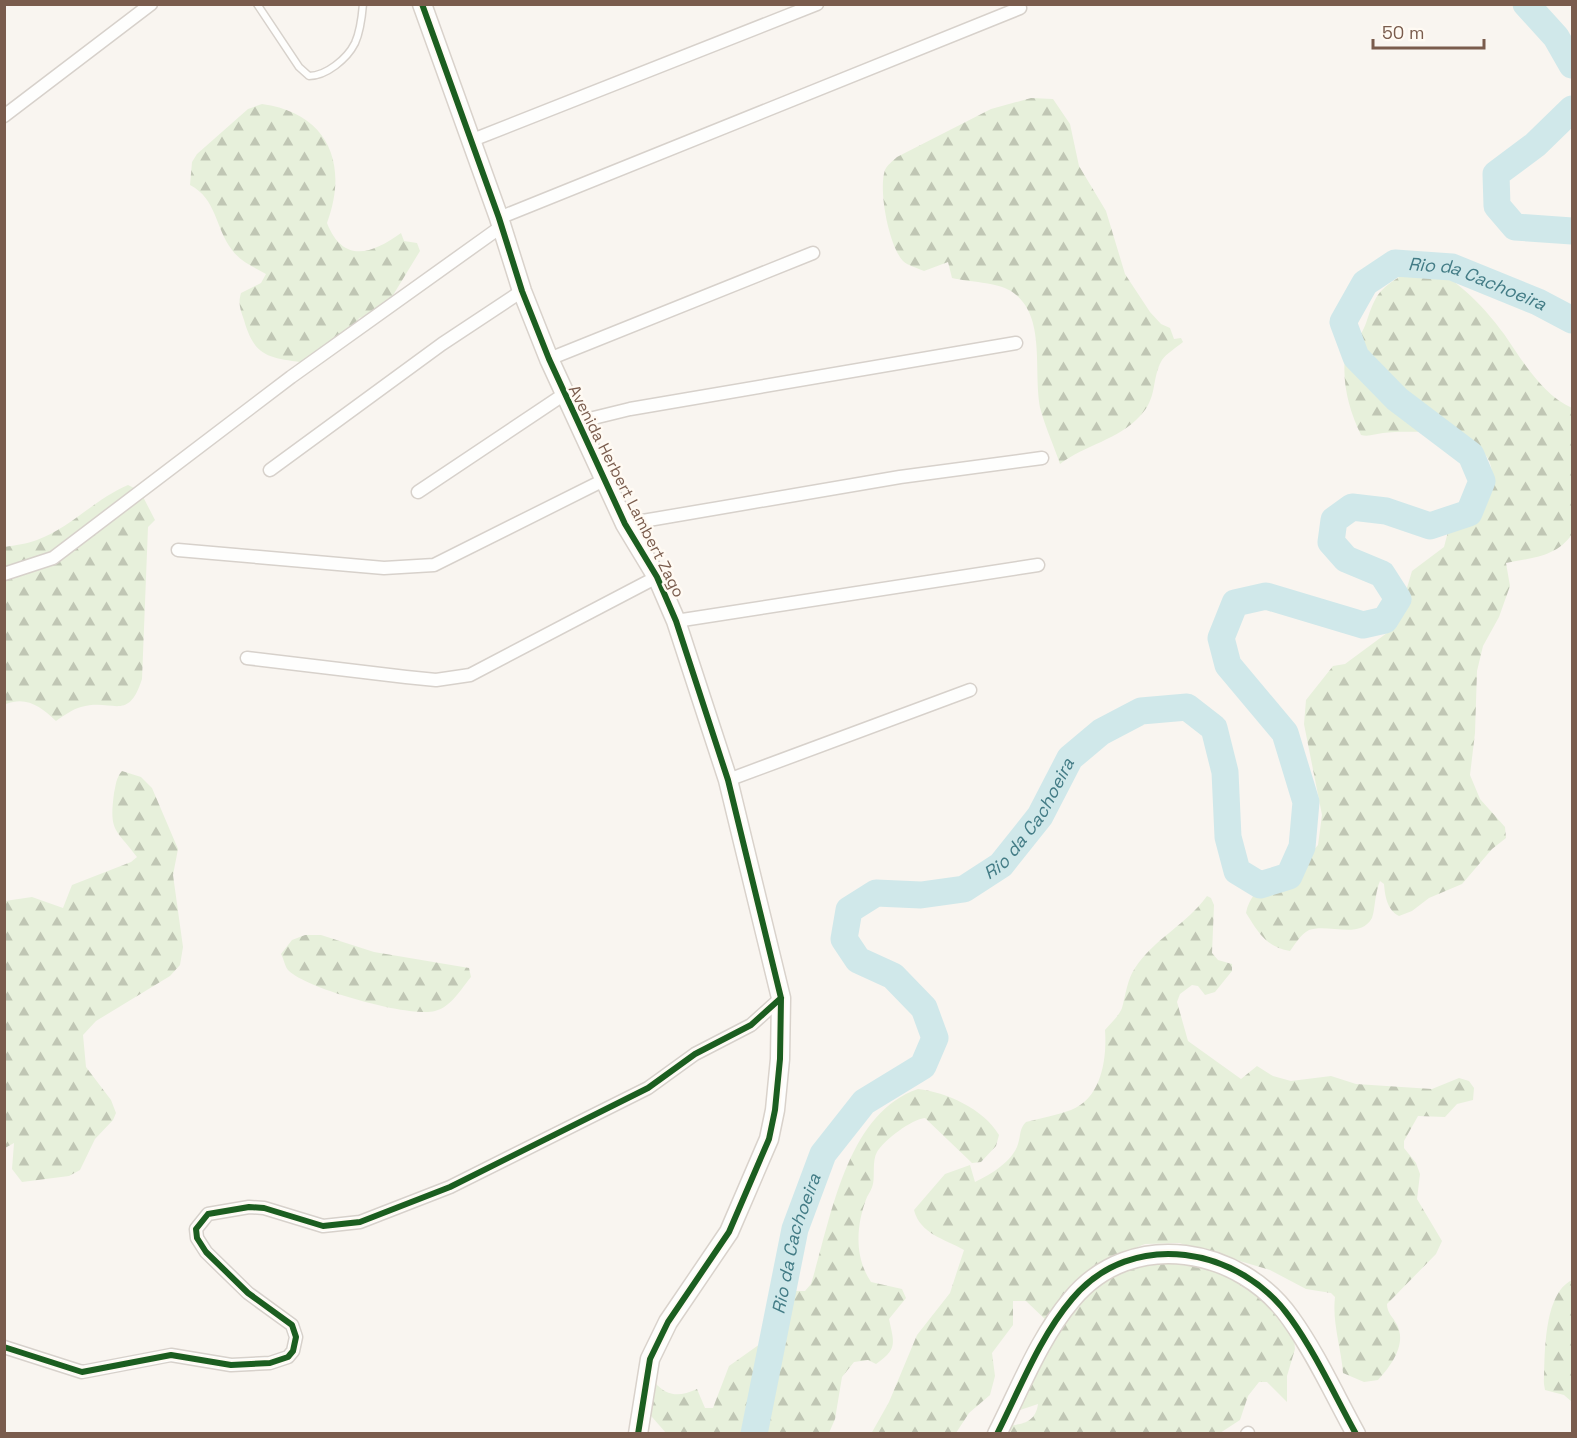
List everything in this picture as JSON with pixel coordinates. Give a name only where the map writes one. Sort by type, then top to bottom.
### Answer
[{"type":"street","points":[[4,116],[151,4]]},
{"type":"street","name":"Avenida Herbert Lambert Zago","points":[[422,4],[500,222],[522,291],[563,395],[625,524],[657,577],[676,621],[728,780],[781,998],[780,1059],[775,1110],[769,1139],[729,1232],[668,1322],[650,1359],[638,1434]]},
{"type":"street","points":[[470,141],[817,4]]},
{"type":"street","points":[[4,574],[52,558],[500,222],[1020,8]]},
{"type":"street","points":[[549,359],[813,253]]},
{"type":"street","points":[[270,470],[442,344],[522,291]]},
{"type":"street","points":[[577,422],[630,409],[1016,343]]},
{"type":"street","points":[[418,492],[563,395]]},
{"type":"street","points":[[625,524],[900,477],[1042,458]]},
{"type":"street","points":[[178,550],[384,568],[434,565],[604,480]]},
{"type":"street","points":[[676,621],[1038,565]]},
{"type":"street","points":[[247,658],[406,677],[452,679],[470,675],[657,577]]},
{"type":"street","points":[[728,780],[970,690]]},
{"type":"street","points":[[4,1347],[82,1372],[171,1355],[231,1365],[270,1363],[288,1357],[293,1351],[296,1337],[292,1325],[248,1293],[201,1246],[196,1229],[208,1214],[264,1208],[323,1226],[360,1222],[450,1187],[648,1088],[695,1054],[751,1025],[781,998]]},
{"type":"street","points":[[997,1434],[1049,1331],[1073,1297],[1099,1275],[1120,1263],[1150,1253],[1174,1253],[1206,1259],[1259,1284],[1291,1318],[1356,1434]]},
{"type":"lane","points":[[257,4],[299,67],[309,76],[320,76],[342,59],[355,43],[363,4]]},
{"type":"green space","points":[[1031,98],[1053,99],[1070,124],[1079,166],[1106,211],[1125,274],[1150,312],[1161,324],[1170,328],[1174,339],[1181,338],[1183,342],[1162,360],[1156,374],[1152,395],[1140,416],[1112,437],[1060,464],[1041,411],[1034,329],[1023,301],[1005,288],[952,278],[948,262],[924,271],[905,263],[893,243],[884,204],[885,170],[897,157],[991,109]]},
{"type":"green space","points":[[262,104],[285,109],[303,118],[317,130],[328,145],[334,162],[335,181],[327,223],[341,245],[350,250],[369,250],[401,233],[404,241],[417,243],[420,251],[387,305],[378,313],[359,318],[350,335],[306,363],[273,357],[259,349],[253,342],[241,313],[240,297],[241,293],[261,283],[266,274],[239,258],[226,241],[206,198],[190,185],[192,162],[197,154],[248,109]]},
{"type":"green space","points":[[1420,262],[1456,283],[1477,302],[1542,386],[1551,395],[1572,408],[1572,534],[1559,548],[1551,552],[1506,563],[1510,586],[1499,617],[1483,646],[1477,671],[1475,733],[1470,775],[1480,799],[1505,827],[1506,838],[1492,849],[1462,884],[1429,898],[1412,911],[1399,916],[1395,913],[1387,902],[1384,884],[1380,881],[1373,915],[1367,925],[1352,930],[1317,928],[1309,930],[1290,951],[1269,942],[1246,913],[1255,893],[1263,885],[1312,852],[1318,845],[1322,815],[1304,724],[1306,700],[1333,666],[1345,664],[1391,630],[1401,608],[1412,571],[1444,547],[1450,524],[1478,502],[1491,480],[1492,472],[1488,458],[1478,447],[1464,440],[1448,435],[1412,432],[1361,435],[1352,415],[1344,372],[1346,349],[1359,337],[1380,292]]},
{"type":"green space","points":[[128,485],[140,491],[155,520],[148,527],[142,679],[137,692],[125,705],[81,707],[56,721],[39,707],[21,701],[6,704],[5,714],[5,547],[49,535],[104,498]]},
{"type":"green space","points":[[122,771],[141,777],[152,788],[178,849],[173,875],[183,947],[180,965],[170,976],[96,1021],[83,1035],[86,1067],[111,1100],[116,1113],[113,1120],[95,1139],[80,1170],[69,1176],[22,1182],[12,1169],[14,1143],[5,1148],[5,901],[32,897],[63,908],[72,885],[131,862],[137,857],[115,829],[113,823],[114,793],[117,779]]},
{"type":"green space","points":[[1207,896],[1211,898],[1214,905],[1212,953],[1218,960],[1232,964],[1232,971],[1215,992],[1205,995],[1198,986],[1192,985],[1180,994],[1177,1002],[1188,1041],[1241,1079],[1257,1066],[1273,1076],[1291,1081],[1331,1076],[1356,1084],[1432,1089],[1459,1078],[1469,1081],[1474,1088],[1473,1100],[1457,1104],[1445,1117],[1418,1116],[1404,1141],[1404,1148],[1416,1163],[1420,1174],[1417,1199],[1442,1241],[1436,1254],[1387,1304],[1400,1332],[1399,1347],[1388,1368],[1378,1380],[1364,1382],[1343,1373],[1334,1307],[1335,1297],[1331,1293],[1306,1289],[1270,1270],[1179,1243],[1145,1244],[1101,1262],[1194,1257],[1264,1294],[1294,1339],[1295,1349],[1287,1376],[1287,1402],[1267,1382],[1259,1382],[1248,1396],[1240,1420],[1220,1433],[995,1433],[999,1427],[1029,1420],[1038,1404],[1020,1410],[1014,1405],[1049,1323],[1026,1301],[1013,1301],[1013,1325],[992,1353],[995,1376],[990,1395],[969,1413],[956,1433],[871,1434],[889,1402],[917,1335],[950,1293],[964,1250],[927,1230],[917,1218],[914,1210],[945,1174],[970,1165],[975,1182],[981,1179],[1000,1167],[1011,1156],[1026,1122],[1071,1110],[1090,1096],[1096,1087],[1103,1064],[1105,1030],[1121,1011],[1132,973],[1151,948],[1190,915]]},
{"type":"green space","points":[[305,935],[321,935],[374,952],[469,968],[471,977],[451,1002],[435,1011],[422,1012],[383,1006],[316,986],[288,970],[281,954],[292,940]]},
{"type":"green space","points":[[918,1089],[963,1103],[984,1117],[999,1135],[996,1146],[981,1162],[972,1163],[925,1118],[899,1131],[877,1152],[873,1184],[863,1208],[858,1241],[865,1272],[871,1282],[902,1289],[906,1298],[889,1319],[893,1345],[888,1354],[876,1364],[868,1360],[854,1362],[842,1377],[835,1419],[829,1433],[666,1433],[645,1409],[654,1382],[664,1391],[674,1394],[697,1389],[705,1408],[713,1408],[729,1366],[760,1344],[793,1291],[805,1291],[811,1284],[835,1200],[858,1144],[874,1120],[894,1102]]},
{"type":"green space","points":[[1572,1280],[1572,1402],[1564,1395],[1545,1390],[1544,1384],[1547,1327],[1551,1312],[1563,1287]]},
{"type":"waterway","name":"Rio da Cachoeira","points":[[1526,4],[1556,37],[1572,65]]},
{"type":"waterway","name":"Rio da Cachoeira","points":[[1572,109],[1535,145],[1496,174],[1497,206],[1515,227],[1572,231]]},
{"type":"waterway","name":"Rio da Cachoeira","points":[[754,1434],[795,1229],[823,1154],[864,1102],[923,1066],[935,1038],[924,1008],[893,976],[858,960],[844,939],[849,910],[876,893],[921,895],[964,889],[1001,865],[1040,816],[1070,758],[1101,732],[1141,711],[1187,707],[1214,728],[1225,772],[1228,837],[1237,871],[1260,885],[1289,876],[1302,847],[1306,802],[1285,733],[1228,665],[1221,638],[1235,603],[1266,596],[1363,625],[1385,620],[1398,599],[1382,574],[1346,559],[1331,542],[1334,520],[1352,507],[1386,511],[1430,526],[1469,513],[1482,481],[1471,455],[1397,399],[1356,357],[1343,322],[1365,283],[1395,263],[1452,267],[1538,302],[1572,320]]},
{"type":"cycle path","points":[[422,4],[499,218],[522,291],[549,359],[625,524],[657,577],[676,621],[728,780],[781,998],[780,1059],[775,1110],[769,1139],[729,1232],[668,1322],[650,1359],[638,1434]]},
{"type":"cycle path","points":[[4,1347],[82,1372],[171,1355],[231,1365],[270,1363],[288,1357],[293,1351],[296,1337],[292,1325],[248,1293],[206,1252],[197,1238],[196,1229],[208,1214],[249,1207],[264,1208],[323,1226],[360,1222],[450,1187],[648,1088],[695,1054],[751,1025],[781,998]]},
{"type":"cycle path","points":[[997,1434],[1040,1347],[1072,1299],[1097,1276],[1124,1262],[1154,1255],[1185,1255],[1216,1262],[1244,1275],[1270,1295],[1291,1319],[1309,1346],[1356,1434]]}]
